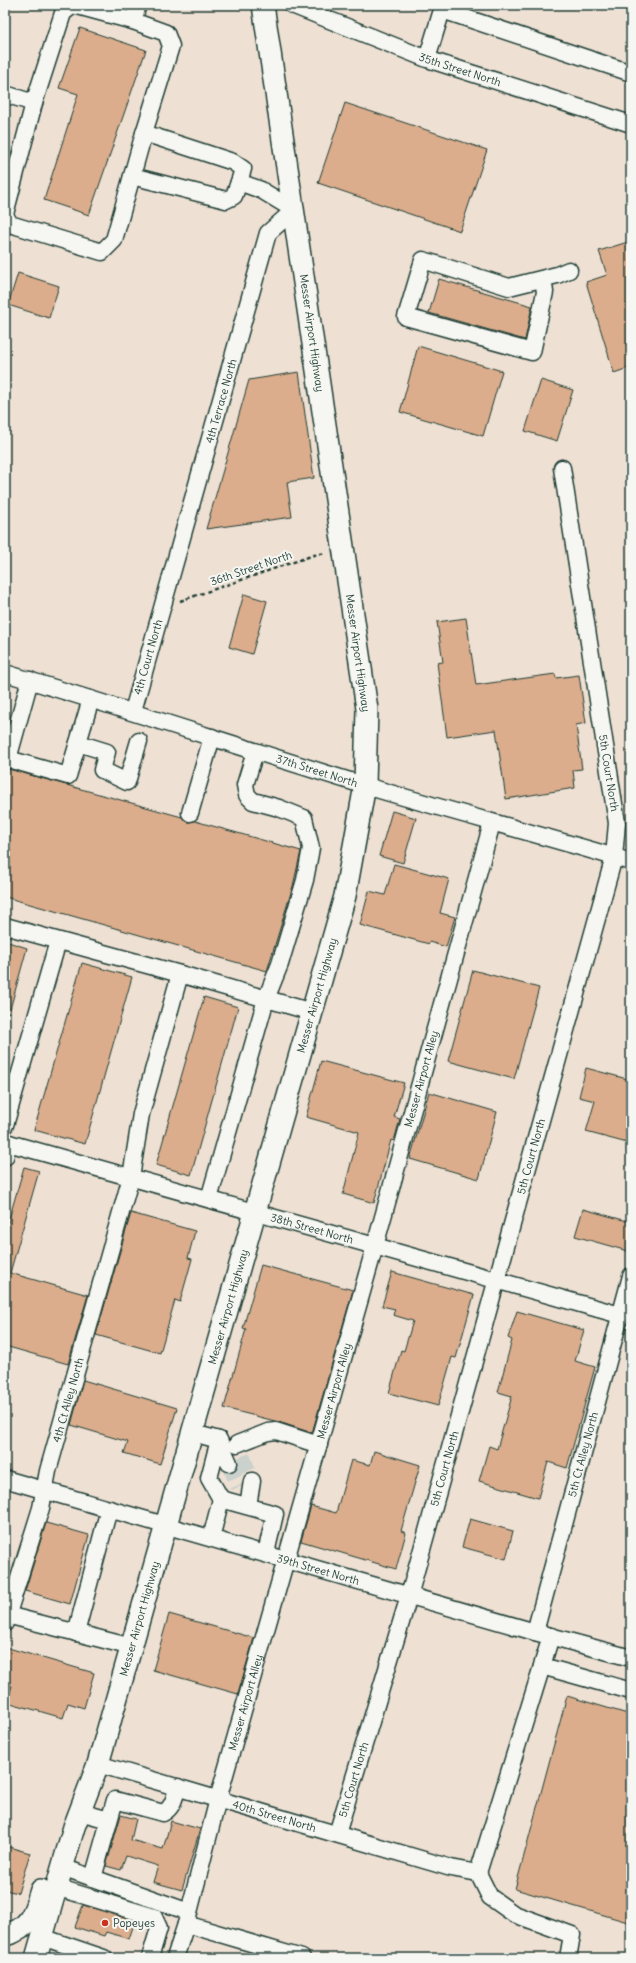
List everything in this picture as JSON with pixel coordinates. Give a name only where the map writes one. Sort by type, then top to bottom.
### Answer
[{"type":"main road","name":"Messer Airport Highway","points":[[36,1958],[76,1820],[98,1764],[345,896],[365,785],[367,710],[263,5]]},
{"type":"main road","points":[[5,1936],[15,1933],[33,1917],[54,1848],[76,1820]]},
{"type":"street","points":[[74,5],[133,21],[166,33],[171,46],[144,133],[114,240],[102,252],[10,224],[5,214],[34,103],[63,14],[74,5]]},
{"type":"street","points":[[133,21],[138,5]]},
{"type":"street","name":"35th Street North","points":[[292,5],[427,59],[631,124]]},
{"type":"street","points":[[427,59],[437,8],[631,73]]},
{"type":"street","points":[[5,94],[34,103]]},
{"type":"street","points":[[132,176],[226,200],[234,196],[243,168],[234,162],[144,133]]},
{"type":"street","points":[[239,182],[261,190],[294,210]]},
{"type":"street","name":"4th Terrace North","points":[[164,603],[268,233],[294,210]]},
{"type":"street","points":[[543,279],[545,292],[532,352],[406,317],[423,260],[509,287],[543,279],[568,270]]},
{"type":"street","name":"5th Court North","points":[[337,1834],[409,1596],[498,1281],[614,857],[617,823],[562,468]]},
{"type":"street","name":"4th Court North","points":[[132,711],[164,603]]},
{"type":"street","name":"37th Street North","points":[[5,673],[132,711],[255,752],[492,823],[631,862]]},
{"type":"street","points":[[30,680],[8,758],[68,776],[91,699]]},
{"type":"street","points":[[190,813],[212,738]]},
{"type":"street","points":[[78,743],[107,752],[102,770],[127,782],[139,741]]},
{"type":"street","points":[[209,1199],[266,999],[280,964],[305,880],[311,848],[304,818],[280,808],[253,802],[247,795],[245,786],[255,752]]},
{"type":"street","name":"Messer Airport Alley","points":[[175,1958],[188,1918],[218,1799],[376,1246],[492,823]]},
{"type":"street","points":[[5,926],[312,1012]]},
{"type":"street","points":[[5,1125],[58,941]]},
{"type":"street","name":"4th Ct Alley North","points":[[6,1619],[41,1508],[48,1471],[131,1177],[141,1114],[180,974]]},
{"type":"street","name":"38th Street North","points":[[6,1147],[131,1177],[620,1315]]},
{"type":"street","name":"5th Ct Alley North","points":[[535,1632],[631,1276]]},
{"type":"street","points":[[193,1433],[219,1440],[236,1455],[268,1432],[276,1431],[319,1445]]},
{"type":"street","points":[[211,1538],[221,1499],[209,1478],[219,1440]]},
{"type":"street","name":"39th Street North","points":[[5,1479],[266,1553],[409,1596],[631,1658]]},
{"type":"street","points":[[246,1484],[248,1506]]},
{"type":"street","points":[[221,1499],[275,1514],[266,1553]]},
{"type":"street","points":[[76,1633],[109,1509]]},
{"type":"street","points":[[6,1619],[76,1633],[132,1647]]},
{"type":"street","points":[[551,1636],[478,1873],[490,1897],[514,1914],[572,1935],[568,1958]]},
{"type":"street","points":[[542,1666],[631,1691]]},
{"type":"street","name":"40th Street North","points":[[98,1764],[451,1868],[478,1873]]},
{"type":"street","points":[[93,1878],[115,1800],[163,1813],[169,1810],[172,1805],[178,1787]]},
{"type":"street","points":[[76,1820],[109,1820]]},
{"type":"street","points":[[59,1877],[93,1878],[188,1918],[302,1958]]},
{"type":"street","points":[[59,1877],[154,1917],[159,1928],[150,1958]]},
{"type":"street","points":[[42,1937],[104,1958]]},
{"type":"path","name":"36th Street North","points":[[164,603],[182,600],[314,555],[344,551]]},
{"type":"shaded area","points":[[5,5],[631,5],[631,1958],[5,1958]]},
{"type":"building","points":[[80,28],[146,50],[89,215],[44,200],[78,94],[59,88]]},
{"type":"building","points":[[345,103],[487,150],[460,231],[318,183]]},
{"type":"building","points":[[631,241],[631,367],[614,373],[586,282],[607,275],[599,251]]},
{"type":"building","points":[[18,273],[59,286],[49,318],[8,305]]},
{"type":"building","points":[[439,279],[532,306],[525,340],[429,313]]},
{"type":"building","points":[[418,346],[502,371],[483,436],[400,412]]},
{"type":"building","points":[[299,372],[314,478],[287,482],[292,517],[206,529],[249,380]]},
{"type":"building","points":[[541,380],[573,390],[557,441],[525,431]]},
{"type":"building","points":[[244,594],[267,601],[252,654],[229,647]]},
{"type":"building","points":[[466,618],[476,685],[555,674],[556,678],[579,675],[586,723],[576,725],[582,769],[573,770],[575,788],[506,799],[496,730],[447,737],[437,663],[443,662],[437,622]]},
{"type":"building","points":[[5,768],[182,817],[188,822],[195,821],[301,851],[293,886],[267,971],[5,897]]},
{"type":"building","points":[[392,811],[416,818],[403,863],[379,856]]},
{"type":"building","points":[[394,864],[449,879],[440,913],[455,917],[446,947],[429,942],[429,944],[360,925],[369,891],[385,895]]},
{"type":"building","points":[[5,941],[27,948],[9,1013],[5,1012]]},
{"type":"building","points":[[82,963],[132,977],[85,1144],[34,1130]]},
{"type":"building","points":[[473,970],[539,988],[514,1079],[448,1061]]},
{"type":"building","points":[[204,997],[238,1007],[191,1175],[156,1165]]},
{"type":"building","points":[[321,1061],[404,1083],[394,1117],[400,1119],[394,1141],[391,1140],[374,1203],[343,1194],[359,1132],[306,1117]]},
{"type":"building","points":[[586,1068],[631,1080],[631,1144],[586,1132],[595,1101],[579,1097]]},
{"type":"building","points":[[429,1092],[497,1112],[479,1179],[410,1159]]},
{"type":"building","points":[[24,1167],[39,1171],[10,1273],[88,1295],[68,1364],[5,1346],[5,1233]]},
{"type":"building","points":[[583,1209],[631,1222],[631,1252],[575,1236]]},
{"type":"building","points":[[131,1213],[195,1231],[188,1258],[192,1259],[180,1302],[175,1300],[160,1353],[96,1335]]},
{"type":"building","points":[[261,1265],[353,1290],[312,1433],[279,1422],[224,1408],[246,1329],[243,1328]]},
{"type":"building","points":[[392,1272],[474,1295],[456,1358],[452,1357],[438,1406],[389,1393],[401,1350],[404,1351],[413,1321],[393,1315],[395,1309],[382,1306]]},
{"type":"building","points":[[517,1311],[584,1330],[575,1361],[595,1367],[567,1468],[548,1462],[538,1498],[479,1481],[489,1446],[497,1449],[512,1396],[498,1392],[512,1340],[508,1338]]},
{"type":"building","points":[[83,1380],[177,1408],[160,1464],[124,1453],[128,1442],[71,1425]]},
{"type":"building","points":[[374,1451],[420,1465],[401,1531],[406,1533],[396,1569],[301,1541],[311,1506],[336,1513],[351,1460],[370,1465]]},
{"type":"building","points":[[470,1519],[513,1531],[506,1559],[462,1547]]},
{"type":"building","points":[[46,1523],[89,1535],[70,1604],[25,1591]]},
{"type":"building","points":[[169,1614],[254,1638],[238,1694],[153,1670]]},
{"type":"building","points":[[5,1647],[94,1673],[84,1708],[68,1703],[63,1718],[7,1702],[12,1686],[5,1685]]},
{"type":"building","points":[[567,1696],[631,1715],[631,1923],[515,1889]]},
{"type":"building","points":[[121,1815],[136,1819],[131,1840],[163,1849],[171,1821],[200,1829],[182,1890],[153,1882],[158,1866],[126,1856],[121,1870],[106,1866]]},
{"type":"building","points":[[5,1846],[30,1853],[18,1893],[5,1890]]},
{"type":"building","name":"Popeyes","points":[[83,1905],[135,1921],[129,1939],[106,1932],[104,1936],[75,1927]]},
{"type":"tunnel","points":[[242,1456],[252,1481]]},
{"type":"tunnel","points":[[229,1463],[239,1487]]},
{"type":"place","name":"Popeyes","points":[[105,1923]]}]
